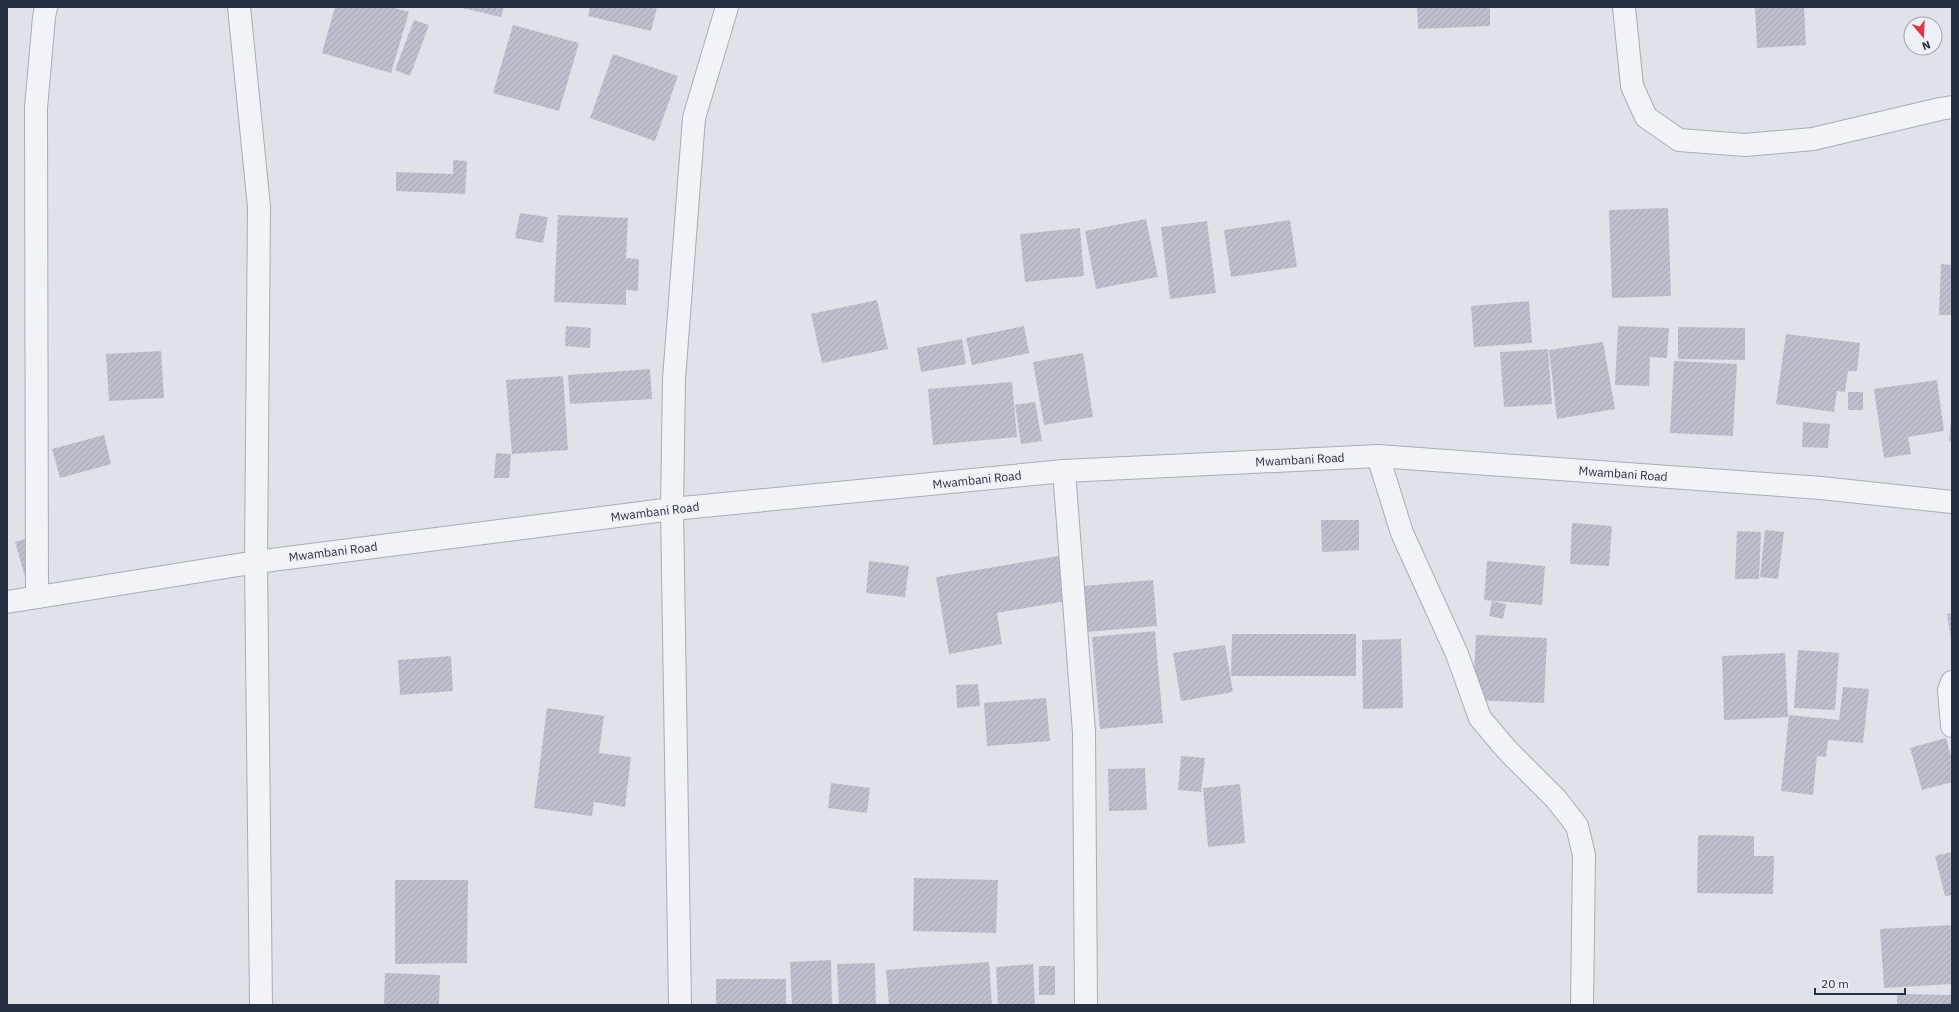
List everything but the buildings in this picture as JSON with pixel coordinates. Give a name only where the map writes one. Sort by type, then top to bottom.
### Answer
[{"type":"street","points":[[37,597],[36,108],[46,7]]},
{"type":"street","points":[[239,7],[259,207],[256,562],[261,1005]]},
{"type":"street","points":[[680,1005],[672,509],[674,379],[694,118],[726,7]]},
{"type":"street","points":[[1624,7],[1632,86],[1646,117],[1679,140],[1745,145],[1813,139],[1940,108],[1952,107]]},
{"type":"street","points":[[1378,456],[1402,533],[1456,654],[1480,718],[1507,750],[1556,799],[1578,826],[1584,855],[1582,1005]]},
{"type":"street","name":"Mwambani Road","points":[[7,602],[256,562],[672,509],[1064,471],[1378,456],[1821,488],[1952,502]]},
{"type":"street","points":[[1064,471],[1084,732],[1086,1005]]},
{"type":"street","points":[[1952,682],[1949,690],[1952,726]]}]
